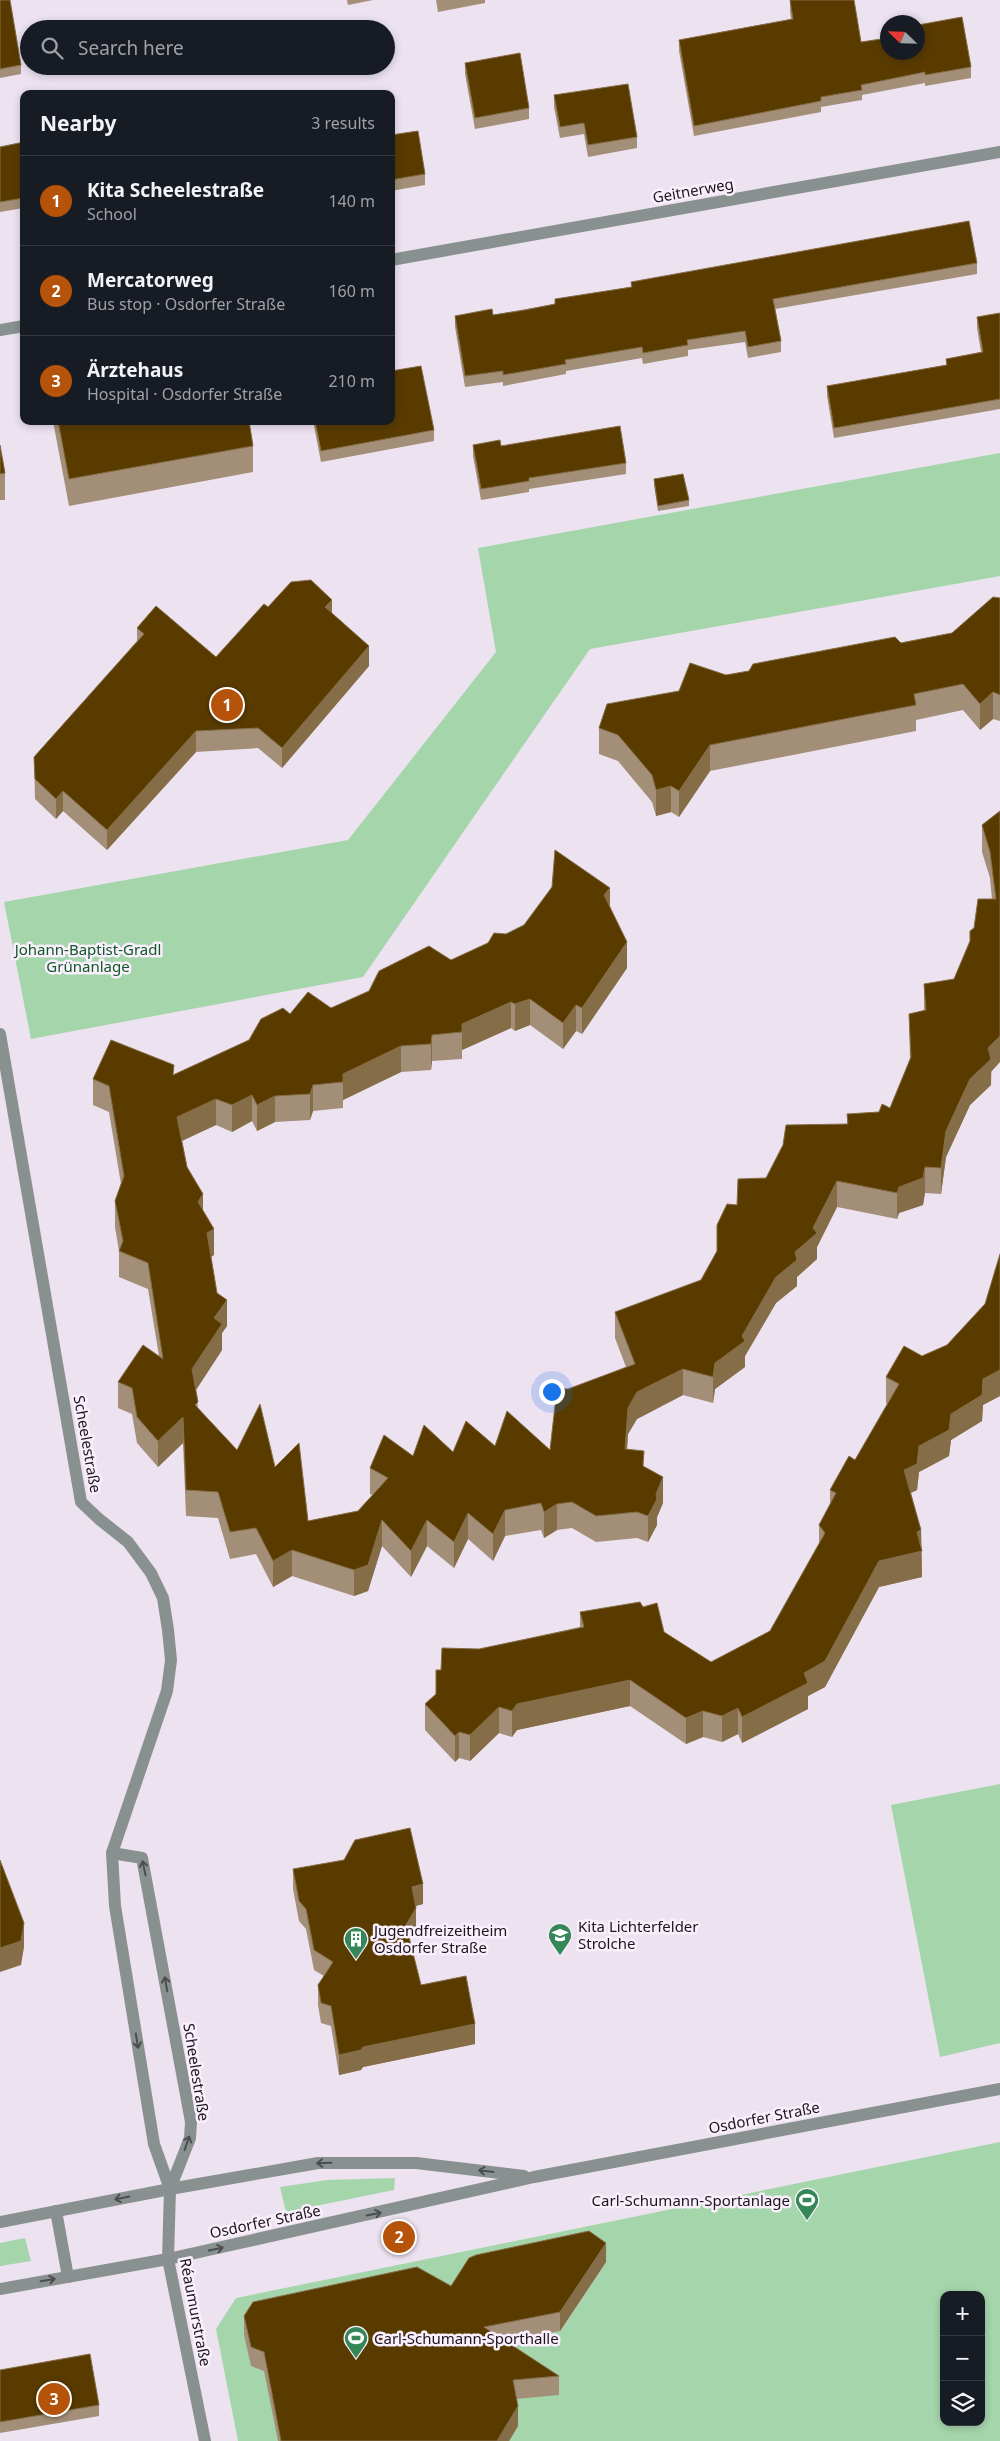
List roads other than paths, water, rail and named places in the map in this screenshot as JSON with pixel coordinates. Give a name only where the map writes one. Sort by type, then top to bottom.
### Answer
[{"type":"street","name":"Geitnerweg","points":[[395,259],[1000,152]]},
{"type":"street","points":[[0,330],[20,327]]},
{"type":"street","name":"Scheelestraße","points":[[0,1034],[81,1502],[98,1519],[128,1542],[151,1573],[163,1598],[168,1630],[171,1660],[167,1691],[112,1853],[115,1906],[154,2144],[170,2189]]},
{"type":"street","name":"Scheelestraße","points":[[112,1853],[142,1858],[191,2122],[190,2138],[170,2189]]},
{"type":"street","name":"Osdorfer Straße","points":[[0,2289],[168,2259],[534,2177],[1000,2089]]},
{"type":"street","name":"Osdorfer Straße","points":[[0,2222],[318,2163],[416,2163],[534,2177]]},
{"type":"street","name":"Réaumurstraße","points":[[170,2189],[168,2259],[205,2441]]},
{"type":"street","points":[[56,2211],[68,2277]]},
{"type":"place","name":"Kita Scheelestraße","points":[[227,705]]},
{"type":"place","name":"Kita Lichterfelder Strolche","points":[[560,1956]]},
{"type":"place","name":"Jugendfreizeitheim Osdorfer Straße","points":[[356,1960]]},
{"type":"place","name":"Carl-Schumann-Sportanlage","points":[[807,2221]]},
{"type":"place","name":"Mercatorweg","points":[[399,2237]]},
{"type":"place","name":"Carl-Schumann-Sporthalle","points":[[356,2359]]},
{"type":"place","name":"Ärztehaus","points":[[54,2399]]},
{"type":"park label","name":"Johann-Baptist-Gradl Grünanlage","points":[[88,958]]}]
